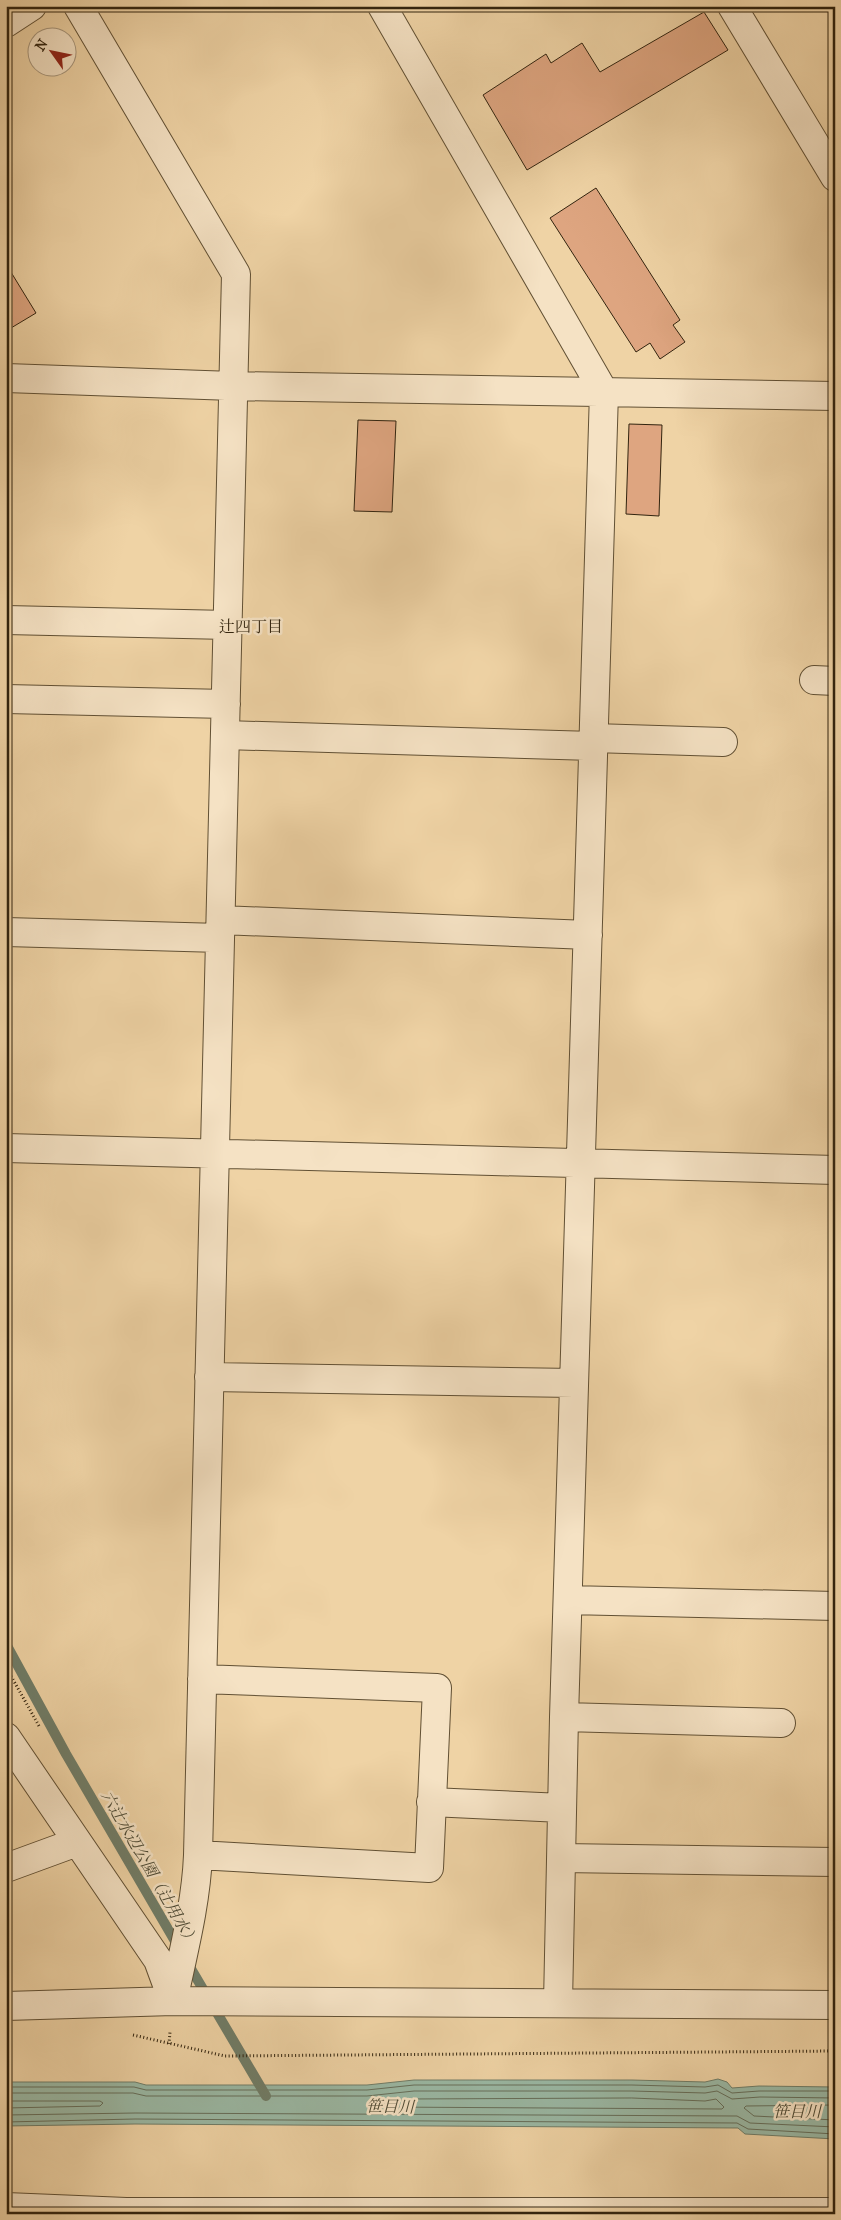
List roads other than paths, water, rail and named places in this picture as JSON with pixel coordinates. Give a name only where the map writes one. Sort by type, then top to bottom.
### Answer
[{"type":"street","points":[[6,23],[32,6]]},
{"type":"street","points":[[78,6],[236,274],[198,1855],[197,1872],[183,1955],[173,2001]]},
{"type":"street","points":[[382,6],[604,392],[564,1717],[558,2003]]},
{"type":"street","points":[[732,6],[835,177]]},
{"type":"street","points":[[6,378],[233,386],[835,396]]},
{"type":"street","points":[[6,620],[228,625]]},
{"type":"street","points":[[6,699],[226,704]]},
{"type":"street","points":[[225,735],[593,742],[723,742]]},
{"type":"street","points":[[6,932],[220,929],[588,935]]},
{"type":"street","points":[[6,1148],[835,1170]]},
{"type":"street","points":[[209,1376],[574,1383]]},
{"type":"street","points":[[568,1600],[835,1606]]},
{"type":"street","points":[[198,1855],[429,1868],[437,1688],[202,1679]]},
{"type":"street","points":[[564,1717],[781,1723]]},
{"type":"street","points":[[6,1737],[158,1960],[173,2001]]},
{"type":"street","points":[[431,1802],[562,1808]]},
{"type":"street","points":[[6,1868],[77,1842]]},
{"type":"street","points":[[562,1858],[835,1862]]},
{"type":"street","points":[[6,2006],[173,2001],[835,2004]]},
{"type":"street","points":[[6,2207],[126,2212],[825,2213]]},
{"type":"water","name":"笹目川","points":[[718,2079],[727,2082],[732,2088],[759,2086],[835,2087],[835,2139],[745,2134],[738,2128],[135,2124],[6,2126],[7,2082],[135,2082],[146,2085],[367,2085],[414,2080],[705,2082]]},
{"type":"waterway","name":"六辻水辺公園（辻用水）","points":[[6,1644],[66,1754],[179,1948]]},
{"type":"waterway","name":"六辻水辺公園（辻用水）","points":[[187,1962],[266,2096]]},
{"type":"district","name":"辻四丁目","points":[[251,626]]}]
